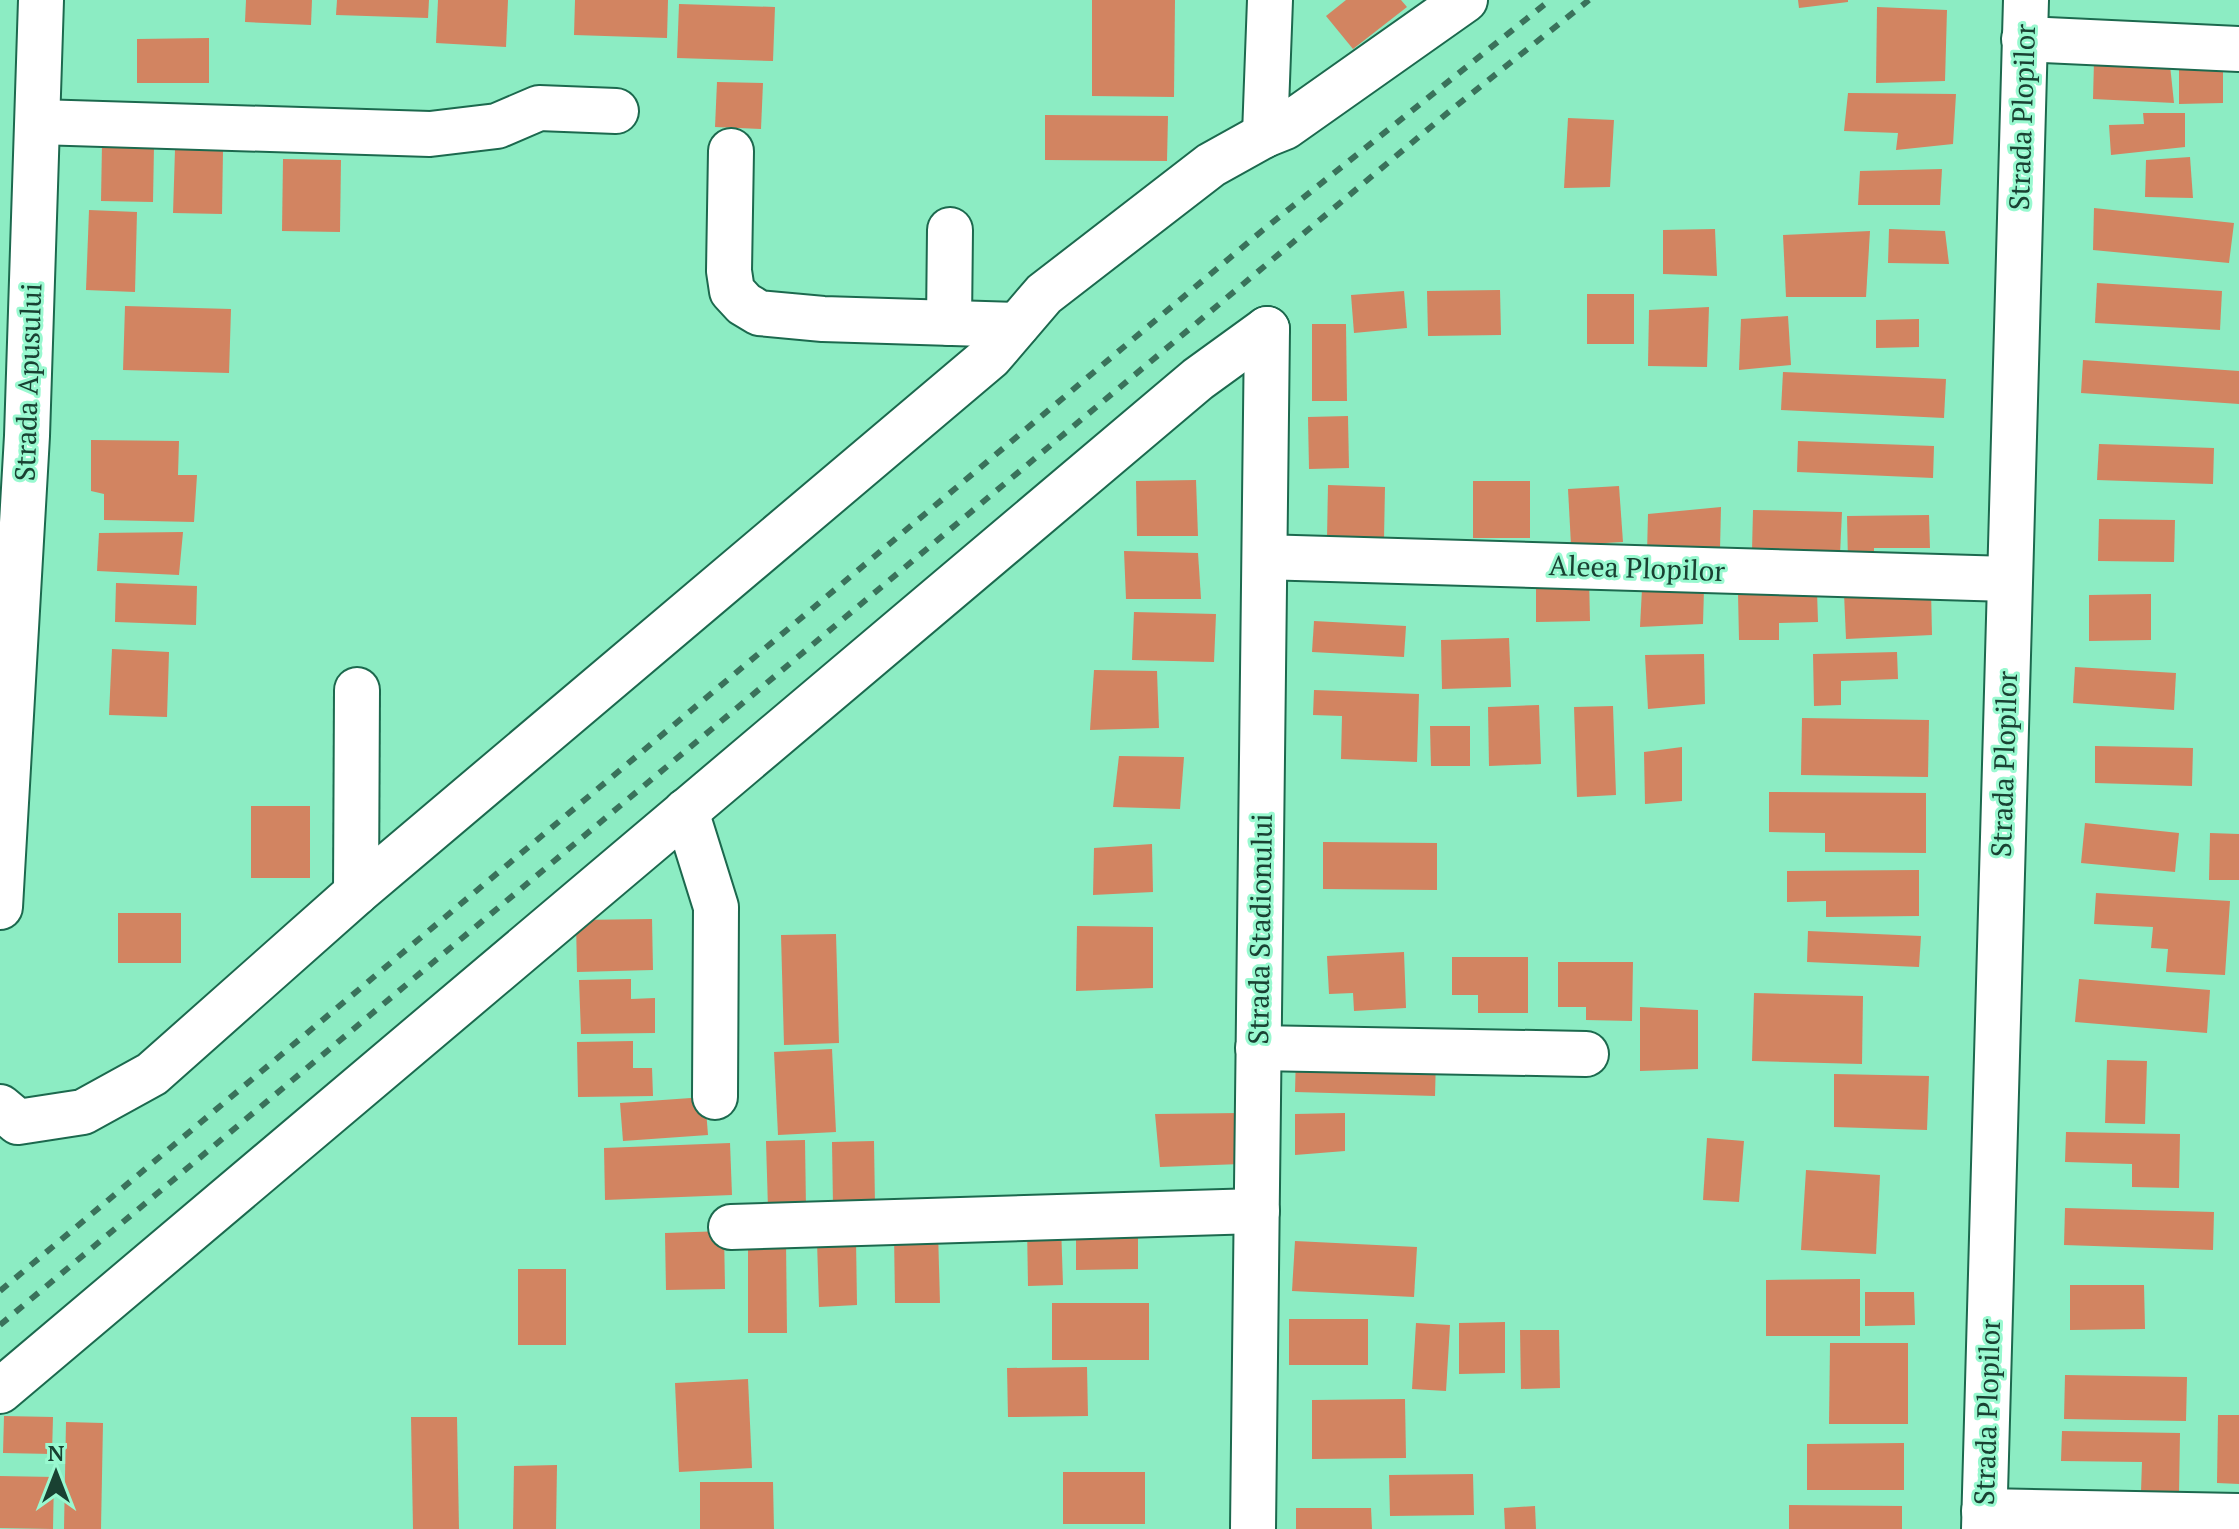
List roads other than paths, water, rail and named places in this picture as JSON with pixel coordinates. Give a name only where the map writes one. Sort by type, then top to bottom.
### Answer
[{"type":"street","name":"Strada Apusului","points":[[0,907],[27,436],[41,0]]},
{"type":"street","points":[[1270,0],[1275,131]]},
{"type":"street","points":[[9,1115],[83,1112],[152,1074],[356,893],[990,357],[1044,294],[1211,165],[1275,131],[1465,0]]},
{"type":"street","points":[[2025,20],[2239,49]]},
{"type":"street","name":"Strada Plopilor","points":[[1984,1520],[2025,20]]},
{"type":"street","points":[[38,122],[430,134],[497,126],[539,108],[616,111]]},
{"type":"street","points":[[731,151],[729,271],[732,291],[744,304],[759,313],[772,314],[1017,325]]},
{"type":"street","points":[[949,323],[950,230]]},
{"type":"street","name":"Strada Stadionului","points":[[686,811],[1198,379],[1267,329],[1253,1529]]},
{"type":"street","name":"Aleea Plopilor","points":[[1265,557],[2009,579]]},
{"type":"street","points":[[356,893],[357,690]]},
{"type":"street","points":[[0,1391],[686,811],[716,907],[715,1097]]},
{"type":"street","points":[[1258,1048],[1586,1054]]},
{"type":"street","points":[[731,1227],[1257,1211]]},
{"type":"street","points":[[1984,1520],[2239,1516]]},
{"type":"railway","points":[[0,1291],[1263,230],[1550,0]]},
{"type":"railway","points":[[0,1325],[1451,110],[1589,0]]}]
